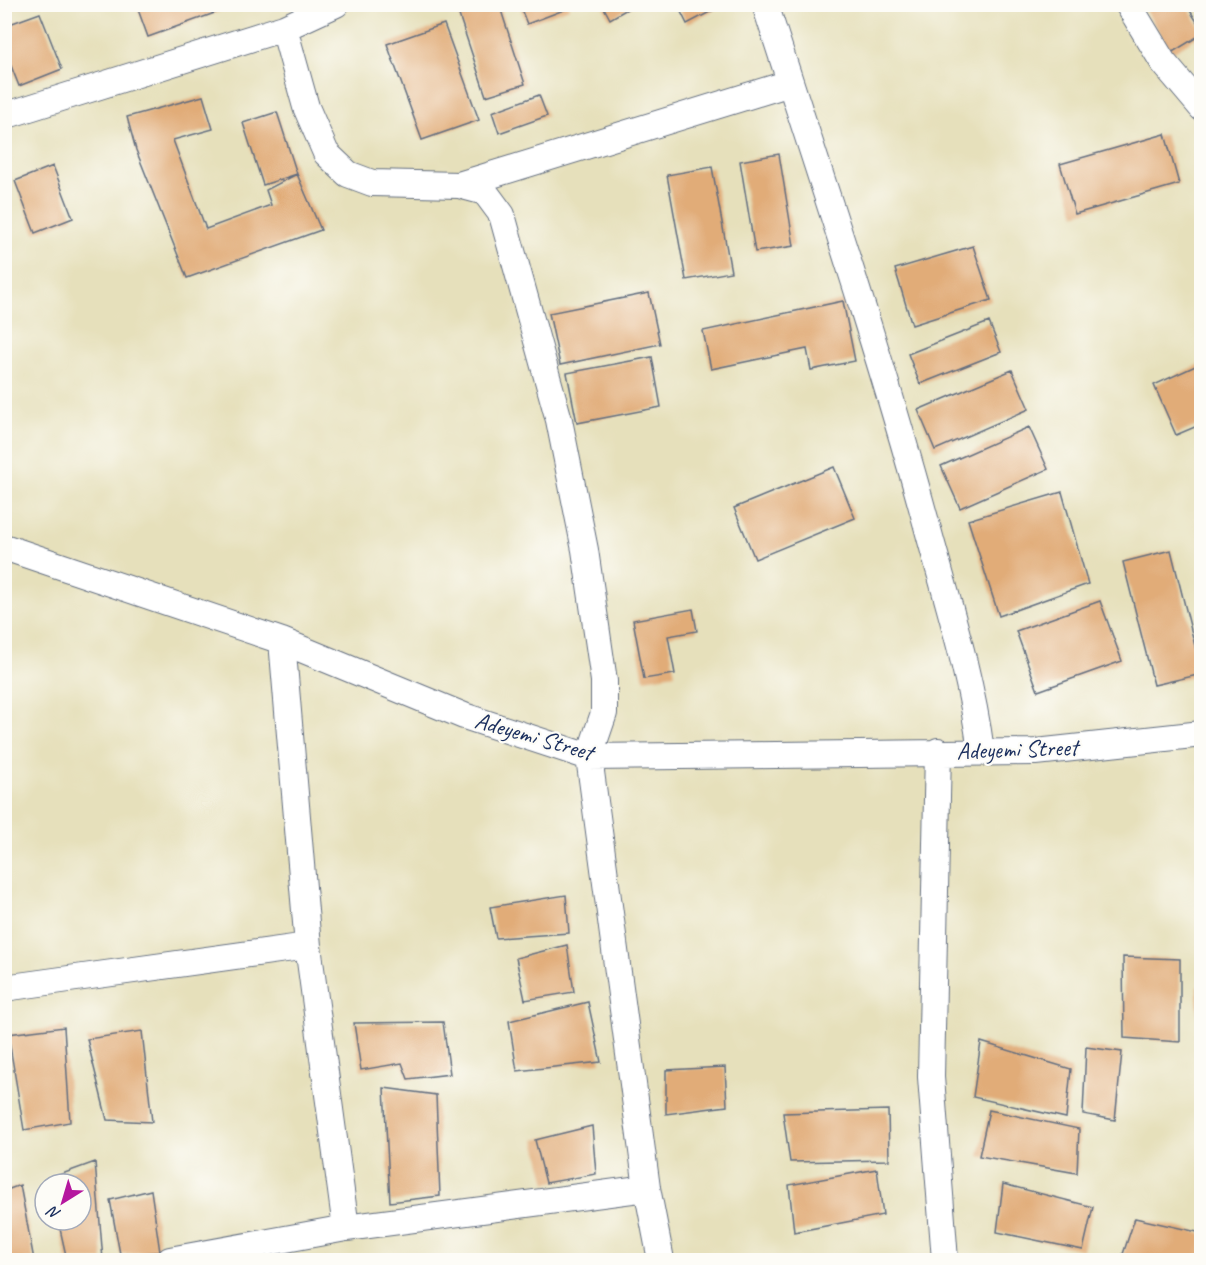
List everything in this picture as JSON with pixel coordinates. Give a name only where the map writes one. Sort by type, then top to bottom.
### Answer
[{"type":"street","points":[[4,116],[284,28],[336,4]]},
{"type":"street","points":[[765,4],[858,288],[913,472],[973,697],[981,751]]},
{"type":"street","points":[[1128,4],[1162,62],[1202,108]]},
{"type":"street","points":[[284,28],[306,107],[314,126],[326,153],[348,174],[372,183],[459,185],[485,192],[502,215],[559,420],[585,550],[604,681],[604,713],[589,757],[647,1188],[661,1260]]},
{"type":"street","points":[[459,185],[790,83]]},
{"type":"street","name":"Adeyemi Street","points":[[4,547],[282,640],[464,716],[589,757],[938,751],[1036,752],[1202,734]]},
{"type":"street","points":[[282,640],[308,946],[346,1227]]},
{"type":"street","points":[[938,751],[931,1077],[945,1260]]},
{"type":"street","points":[[4,988],[308,946]]},
{"type":"street","points":[[170,1260],[346,1227],[647,1188]]},
{"type":"building","points":[[136,4],[237,4],[237,5],[148,37]]},
{"type":"building","points":[[481,4],[499,4],[525,84],[486,96],[458,12]]},
{"type":"building","points":[[519,4],[568,4],[569,8],[527,24]]},
{"type":"building","points":[[602,4],[636,4],[610,19]]},
{"type":"building","points":[[677,4],[725,4],[687,24]]},
{"type":"building","points":[[1142,4],[1186,4],[1202,30],[1202,34],[1171,53]]},
{"type":"building","points":[[40,13],[62,69],[19,86],[4,48],[4,26]]},
{"type":"building","points":[[444,24],[479,120],[422,140],[387,44]]},
{"type":"building","points":[[539,95],[547,116],[499,133],[492,112]]},
{"type":"building","points":[[203,96],[213,129],[173,140],[206,229],[271,205],[266,190],[297,174],[321,230],[187,278],[136,150],[127,117]]},
{"type":"building","points":[[277,112],[297,174],[263,185],[243,123]]},
{"type":"building","points":[[1165,134],[1179,184],[1075,214],[1060,164]]},
{"type":"building","points":[[779,154],[794,246],[755,252],[740,161]]},
{"type":"building","points":[[53,166],[73,218],[35,233],[15,181]]},
{"type":"building","points":[[712,167],[731,272],[686,280],[667,175]]},
{"type":"building","points":[[973,246],[991,300],[912,325],[895,269]]},
{"type":"building","points":[[649,293],[660,344],[560,365],[549,313]]},
{"type":"building","points":[[843,301],[855,361],[811,370],[807,349],[711,369],[703,331]]},
{"type":"building","points":[[989,322],[1001,352],[920,384],[908,354]]},
{"type":"building","points":[[652,357],[661,407],[577,423],[567,373]]},
{"type":"building","points":[[1202,363],[1202,424],[1176,435],[1154,385]]},
{"type":"building","points":[[1012,370],[1029,409],[935,450],[918,410]]},
{"type":"building","points":[[1029,427],[1048,469],[960,508],[941,466]]},
{"type":"building","points":[[834,467],[855,518],[755,559],[734,508]]},
{"type":"building","points":[[1062,492],[1088,584],[999,616],[968,520]]},
{"type":"building","points":[[1171,550],[1202,674],[1154,685],[1123,562]]},
{"type":"building","points":[[1100,601],[1122,661],[1038,691],[1016,631]]},
{"type":"building","points":[[693,609],[697,631],[668,636],[675,674],[644,679],[633,620]]},
{"type":"building","points":[[566,895],[569,933],[496,938],[490,907]]},
{"type":"building","points":[[567,945],[574,992],[525,1000],[516,958]]},
{"type":"building","points":[[1123,957],[1180,959],[1180,1042],[1124,1038]]},
{"type":"building","points":[[1197,986],[1202,986],[1202,1052],[1199,1052]]},
{"type":"building","points":[[588,1002],[601,1062],[517,1071],[509,1021]]},
{"type":"building","points":[[443,1022],[450,1074],[408,1079],[402,1063],[361,1070],[354,1023]]},
{"type":"building","points":[[64,1027],[70,1122],[24,1130],[8,1034]]},
{"type":"building","points":[[142,1031],[152,1122],[107,1120],[87,1039]]},
{"type":"building","points":[[981,1042],[1071,1069],[1066,1118],[973,1097]]},
{"type":"building","points":[[1086,1047],[1122,1052],[1115,1120],[1083,1114]]},
{"type":"building","points":[[725,1067],[727,1106],[666,1114],[666,1070]]},
{"type":"building","points":[[384,1088],[436,1095],[440,1196],[390,1202]]},
{"type":"building","points":[[888,1110],[889,1160],[790,1162],[783,1113]]},
{"type":"building","points":[[989,1110],[1079,1129],[1077,1173],[979,1156]]},
{"type":"building","points":[[592,1126],[596,1174],[546,1183],[535,1140]]},
{"type":"building","points":[[95,1162],[103,1260],[67,1260],[61,1232],[93,1232],[93,1172],[67,1172]]},
{"type":"building","points":[[877,1169],[883,1215],[794,1232],[789,1185]]},
{"type":"building","points":[[1003,1184],[1093,1207],[1083,1250],[997,1232]]},
{"type":"building","points":[[20,1185],[34,1260],[4,1260],[4,1191]]},
{"type":"building","points":[[151,1190],[160,1252],[120,1254],[110,1200]]},
{"type":"building","points":[[1135,1218],[1202,1233],[1202,1260],[1121,1260]]},
{"type":"building","points":[[991,1257],[1032,1258],[1031,1260],[991,1260]]}]
